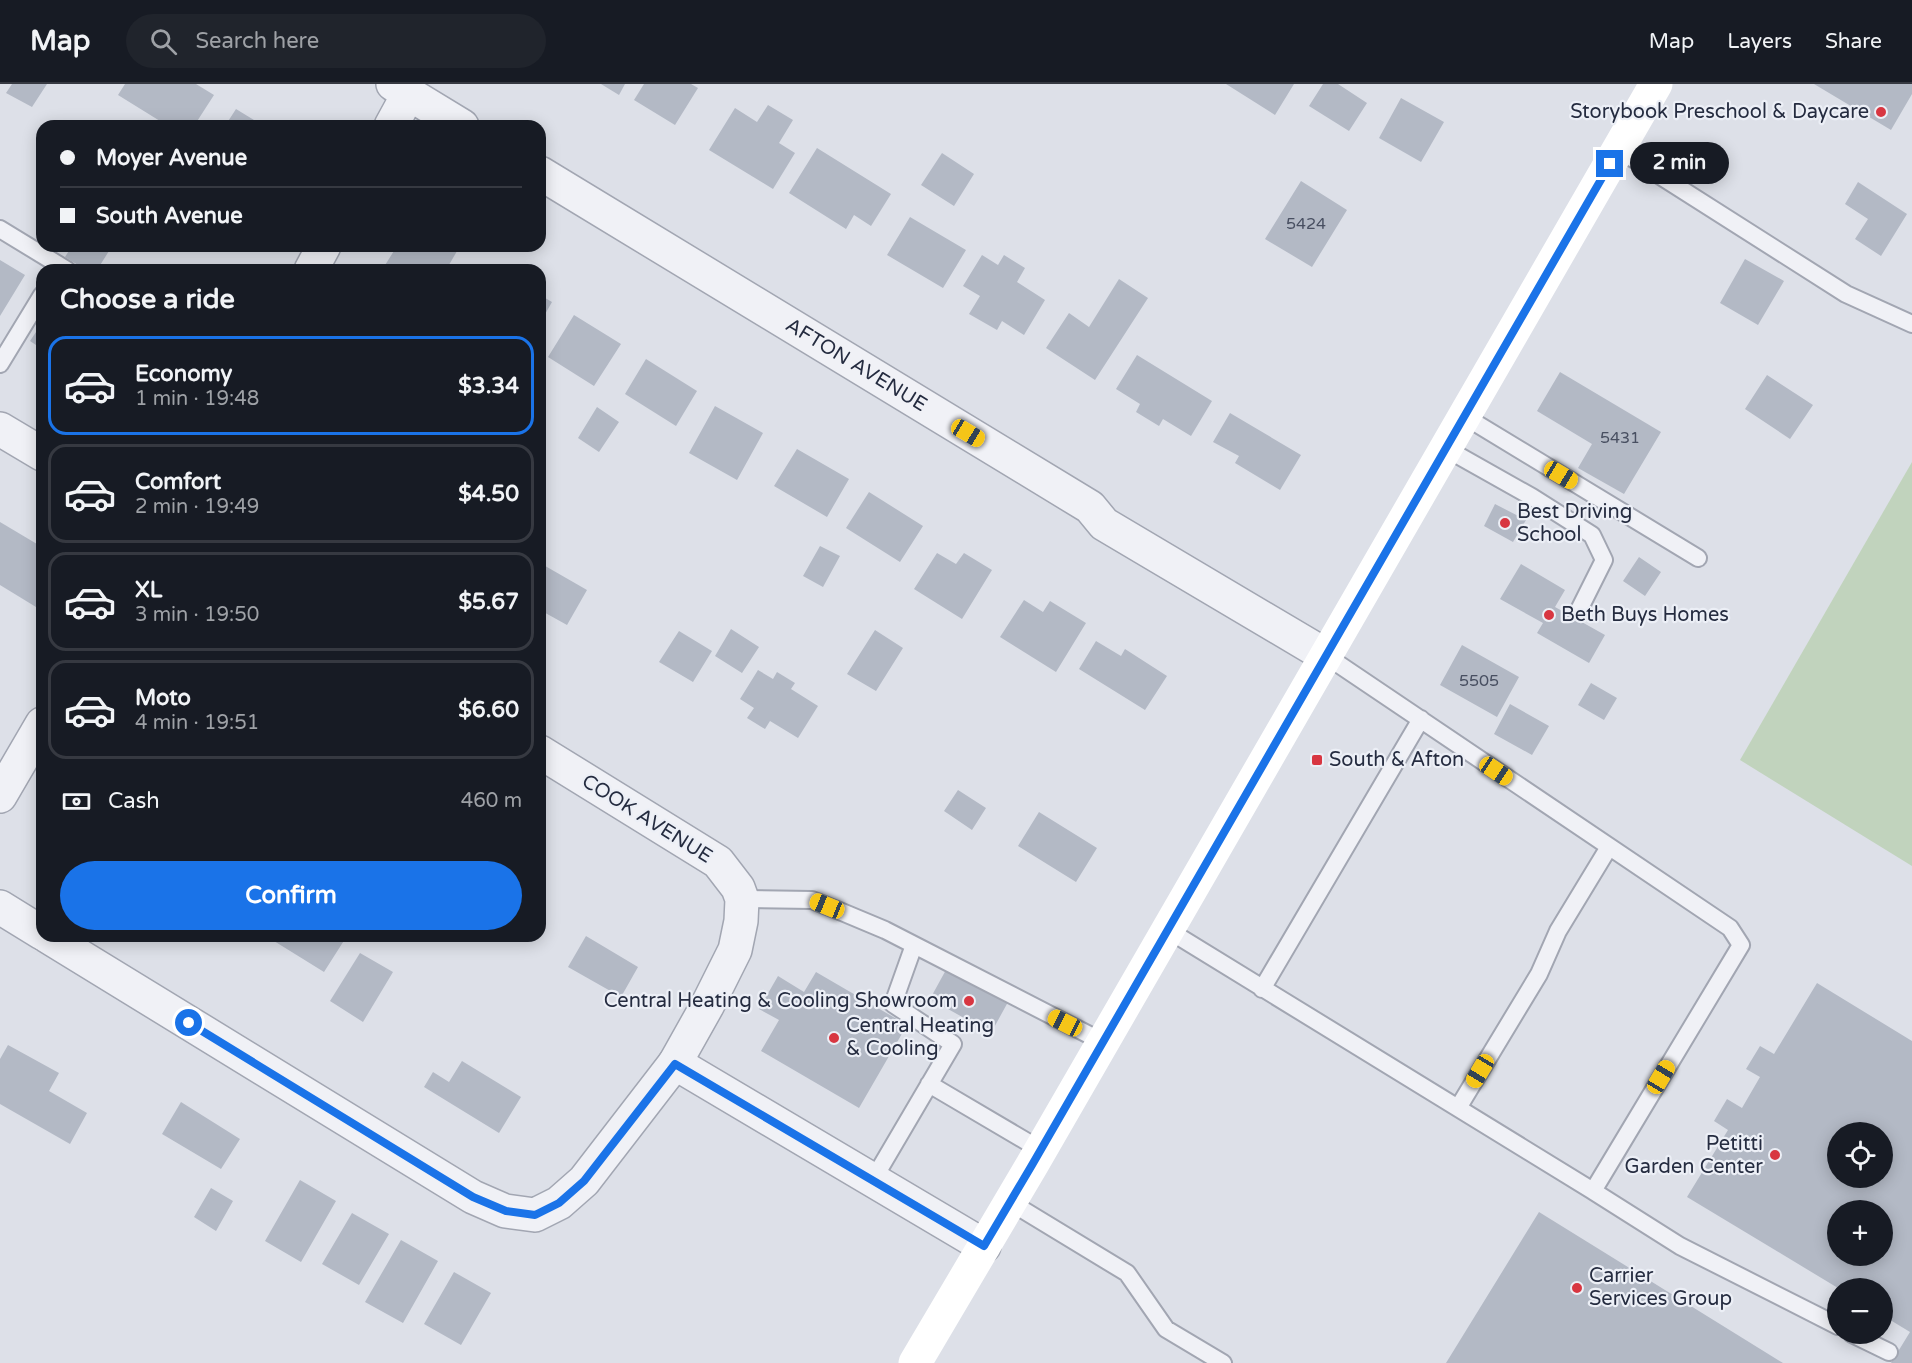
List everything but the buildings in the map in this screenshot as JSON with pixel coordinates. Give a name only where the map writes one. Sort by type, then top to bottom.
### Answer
[{"type":"main road","points":[[915,1363],[1041,1150],[1656,84]]},
{"type":"street","points":[[393,120],[401,89],[452,120]]},
{"type":"street","name":"AFTON AVENUE","points":[[546,177],[1090,507],[1104,524],[1325,655]]},
{"type":"street","points":[[0,429],[36,450]]},
{"type":"street","points":[[0,796],[36,734]]},
{"type":"street","name":"COOK AVENUE","points":[[546,756],[718,862],[738,888],[742,899]]},
{"type":"street","points":[[57,942],[473,1197],[506,1211],[535,1215],[559,1203],[584,1181],[675,1064],[735,951],[741,921],[742,899]]},
{"type":"street","points":[[0,907],[36,929]]},
{"type":"street","points":[[675,1064],[984,1246]]},
{"type":"lane","points":[[1618,149],[1846,294],[1912,324]]},
{"type":"lane","points":[[0,229],[53,264]]},
{"type":"lane","points":[[0,364],[36,305]]},
{"type":"lane","points":[[1464,416],[1698,558]]},
{"type":"lane","points":[[1445,448],[1532,497],[1592,535],[1604,560],[1580,608]]},
{"type":"lane","points":[[1325,655],[1730,928],[1741,945],[1593,1191]]},
{"type":"lane","points":[[1262,989],[1421,719]]},
{"type":"lane","points":[[1458,1108],[1539,974],[1558,932],[1609,847]]},
{"type":"lane","points":[[742,899],[812,900],[885,930],[1103,1042]]},
{"type":"lane","points":[[1167,930],[1680,1246],[1827,1320]]},
{"type":"lane","points":[[873,1180],[953,1044],[893,1004],[914,945]]},
{"type":"lane","points":[[929,1084],[1041,1150]]},
{"type":"lane","points":[[1010,1202],[1127,1273],[1166,1329],[1223,1363]]},
{"type":"lane","points":[[1872,1344],[1888,1352]]},
{"type":"green space","points":[[1912,462],[1912,866],[1740,760]]},
{"type":"place","name":"Storybook Preschool & Daycare","points":[[1881,112]]},
{"type":"place","name":"Best Driving School","points":[[1505,523]]},
{"type":"place","name":"Beth Buys Homes","points":[[1549,615]]},
{"type":"place","name":"South & Afton","points":[[1317,760]]},
{"type":"place","name":"Central Heating & Cooling Showroom","points":[[969,1001]]},
{"type":"place","name":"Central Heating & Cooling","points":[[834,1038]]},
{"type":"place","name":"Petitti Garden Center","points":[[1775,1155]]},
{"type":"place","name":"Carrier Services Group","points":[[1577,1288]]},
{"type":"route","points":[[189,1023],[473,1197],[506,1211],[535,1215],[559,1203],[584,1181],[675,1064],[984,1246],[1610,164]]}]
